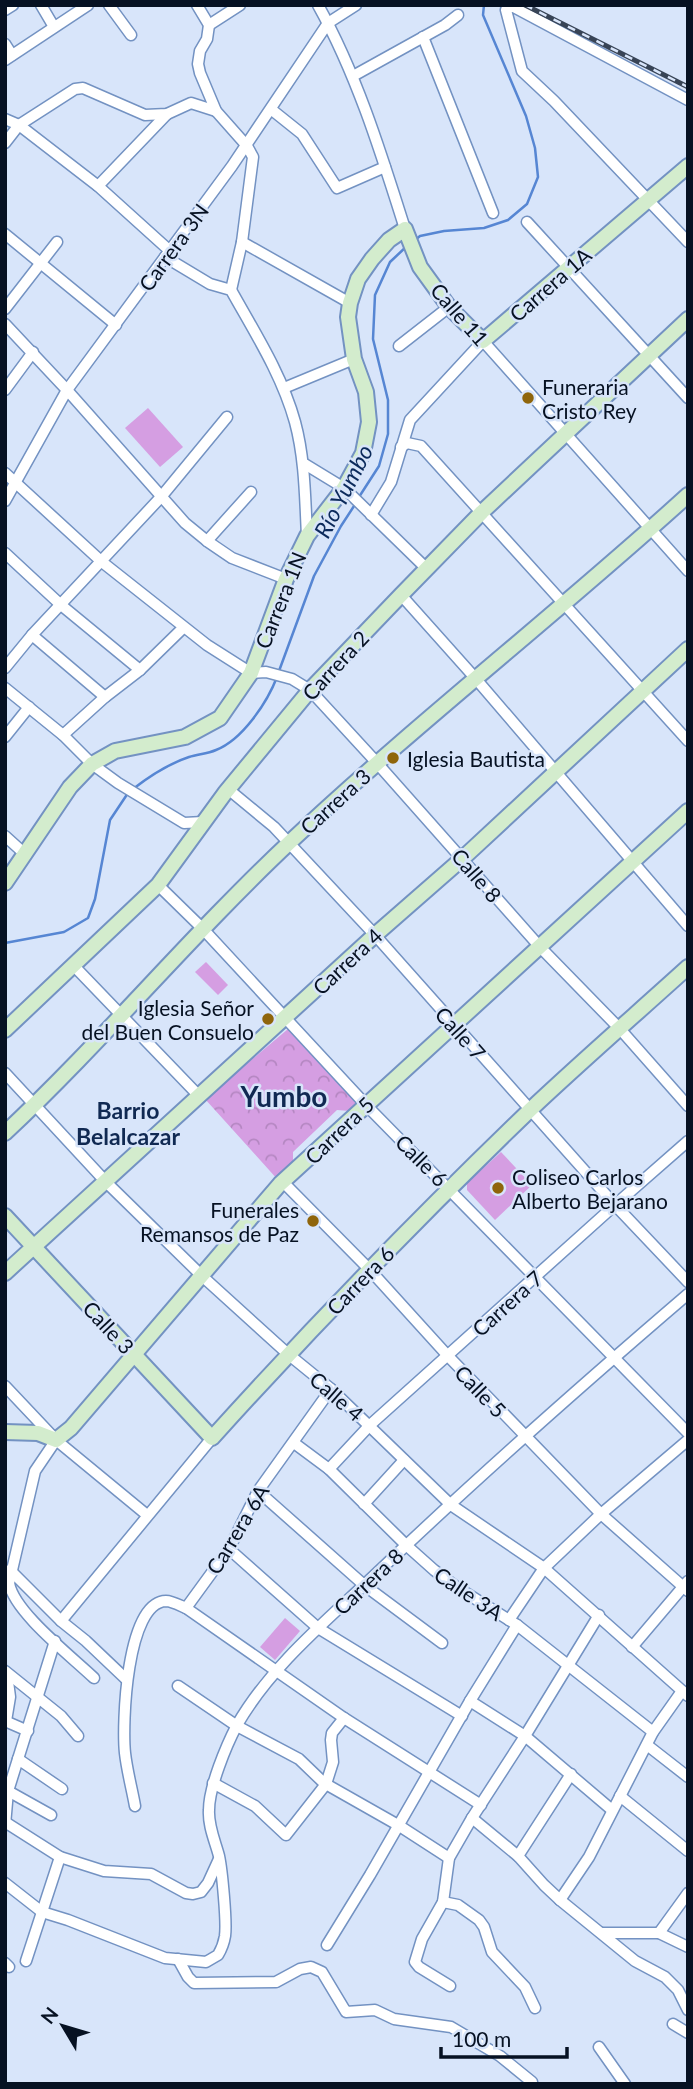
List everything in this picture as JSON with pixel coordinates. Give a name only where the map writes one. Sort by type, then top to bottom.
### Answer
[{"type":"street","points":[[5,10],[13,5]]},
{"type":"street","points":[[41,5],[54,27]]},
{"type":"street","points":[[5,44],[9,57],[88,5]]},
{"type":"street","points":[[109,5],[131,35]]},
{"type":"street","points":[[197,5],[209,25],[198,64],[216,111],[247,146],[253,157],[242,242],[231,290],[284,388],[296,424],[303,463],[307,536]]},
{"type":"street","points":[[209,25],[240,5]]},
{"type":"street","name":"Calle 11","points":[[318,5],[353,76],[420,267],[449,307],[483,341],[688,571]]},
{"type":"street","name":"Carrera 3N","points":[[5,501],[67,390],[247,146],[328,23],[356,5]]},
{"type":"street","points":[[688,100],[512,6],[506,10],[522,71],[688,242]]},
{"type":"street","points":[[353,76],[458,15]]},
{"type":"street","points":[[423,37],[493,214]]},
{"type":"street","points":[[5,143],[19,125],[75,89],[83,88],[145,115],[167,114]]},
{"type":"street","points":[[98,186],[167,114],[191,103],[216,111]]},
{"type":"street","points":[[272,110],[302,134],[337,188],[385,167]]},
{"type":"street","points":[[5,120],[19,125],[98,186],[167,254],[210,284],[231,290]]},
{"type":"street","name":"Carrera 1A","points":[[369,512],[391,482],[410,420],[483,341],[688,166]]},
{"type":"street","points":[[527,222],[688,398]]},
{"type":"street","name":"Carrera 1N","points":[[5,883],[70,787],[92,764],[115,751],[185,737],[220,718],[251,673],[286,579],[307,536],[346,490],[363,453],[369,422],[366,391],[354,359],[348,317],[350,303],[358,279],[372,259],[389,240],[405,230]]},
{"type":"street","points":[[5,234],[116,325]]},
{"type":"street","points":[[242,242],[350,303]]},
{"type":"street","points":[[5,309],[57,243]]},
{"type":"street","points":[[399,346],[449,307]]},
{"type":"street","name":"Carrera 2","points":[[5,1030],[158,884],[228,789],[310,690],[401,595],[482,512],[688,319]]},
{"type":"street","points":[[5,324],[185,523],[239,562],[286,579]]},
{"type":"street","points":[[5,390],[33,352]]},
{"type":"street","points":[[284,388],[354,359]]},
{"type":"street","points":[[5,668],[32,635],[161,497],[227,417]]},
{"type":"street","points":[[401,447],[407,443],[421,446],[688,741]]},
{"type":"street","points":[[303,463],[346,490],[426,569]]},
{"type":"street","points":[[5,473],[102,562],[183,628],[251,673]]},
{"type":"street","points":[[207,541],[251,492]]},
{"type":"street","name":"Carrera 3","points":[[5,1133],[289,843],[377,762],[565,604],[688,495]]},
{"type":"street","points":[[5,553],[61,605],[140,670]]},
{"type":"street","points":[[401,595],[688,926]]},
{"type":"street","points":[[63,735],[140,670],[183,628]]},
{"type":"street","points":[[32,635],[105,697]]},
{"type":"street","name":"Carrera 4","points":[[5,1273],[463,858],[688,649]]},
{"type":"street","name":"Calle 8","points":[[251,673],[267,672],[292,679],[310,690],[540,947],[620,1029],[688,1106]]},
{"type":"street","points":[[5,688],[63,735],[92,764],[118,783],[184,823],[203,822]]},
{"type":"street","points":[[5,737],[29,707]]},
{"type":"street","name":"Calle 7","points":[[228,789],[261,815],[375,935],[615,1205],[688,1282]]},
{"type":"street","name":"Carrera 5","points":[[56,1440],[71,1428],[282,1182],[688,811]]},
{"type":"street","points":[[184,823],[188,842]]},
{"type":"street","points":[[5,836],[26,855]]},
{"type":"street","name":"Calle 6","points":[[158,884],[366,1104],[688,1433]]},
{"type":"street","points":[[74,966],[200,1097]]},
{"type":"street","name":"Carrera 6","points":[[61,1621],[212,1438],[369,1269],[531,1110],[688,967]]},
{"type":"street","name":"Calle 4","points":[[5,1073],[106,1182],[202,1276],[331,1389],[451,1505],[544,1568],[685,1694]]},
{"type":"street","name":"Carrera 7","points":[[329,1469],[370,1425],[688,1141]]},
{"type":"street","name":"Calle 5","points":[[282,1182],[369,1269],[448,1356],[601,1514],[686,1586]]},
{"type":"street","name":"Calle 3","points":[[5,1216],[212,1438]]},
{"type":"street","name":"Carrera 8","points":[[178,1959],[206,1962],[221,1951],[225,1934],[219,1858],[209,1810],[213,1783],[237,1726],[275,1672],[318,1628],[525,1436],[688,1294]]},
{"type":"street","points":[[5,1386],[56,1440],[147,1515]]},
{"type":"street","name":"Carrera 6A","points":[[186,1608],[229,1549],[258,1491],[331,1389]]},
{"type":"street","points":[[5,1432],[38,1433],[56,1440]]},
{"type":"street","points":[[56,1440],[35,1471],[9,1571],[9,1583],[19,1605],[93,1678]]},
{"type":"street","points":[[327,1945],[490,1671],[544,1568],[601,1514],[688,1440]]},
{"type":"street","name":"Calle 3A","points":[[293,1443],[329,1469],[406,1545],[455,1586],[513,1623],[569,1664],[653,1732]]},
{"type":"street","points":[[364,1504],[404,1460]]},
{"type":"street","points":[[258,1491],[364,1585],[443,1643]]},
{"type":"street","points":[[229,1549],[318,1628],[461,1716]]},
{"type":"street","points":[[9,1571],[126,1679]]},
{"type":"street","points":[[5,1595],[9,1583]]},
{"type":"street","points":[[632,1647],[686,1586]]},
{"type":"street","points":[[135,1806],[125,1752],[126,1679],[142,1620],[156,1604],[167,1601],[186,1608],[275,1672],[481,1805]]},
{"type":"street","points":[[450,1986],[415,1962],[422,1939],[443,1902],[449,1858],[471,1818],[599,1615]]},
{"type":"street","points":[[55,1641],[8,1791],[6,1823],[60,1857],[104,1871],[151,1874],[186,1893],[201,1892],[219,1858]]},
{"type":"street","points":[[6,1672],[61,1716],[78,1736]]},
{"type":"street","points":[[6,1672],[10,1697],[6,1721],[28,1731]]},
{"type":"street","points":[[178,1686],[237,1726],[299,1759],[326,1784],[449,1858]]},
{"type":"street","points":[[560,1900],[589,1857],[653,1732],[685,1694]]},
{"type":"street","points":[[470,1701],[525,1736],[612,1810]]},
{"type":"street","points":[[213,1783],[255,1806],[286,1835],[326,1784],[333,1762],[332,1733],[344,1718]]},
{"type":"street","points":[[647,1745],[688,1777]]},
{"type":"street","points":[[18,1759],[62,1790]]},
{"type":"street","points":[[518,1856],[571,1774]]},
{"type":"street","points":[[8,1791],[51,1815]]},
{"type":"street","points":[[620,1796],[688,1851]]},
{"type":"street","points":[[471,1818],[518,1856],[560,1900],[635,1961],[665,1977],[678,1990],[688,2010]]},
{"type":"street","points":[[26,1961],[60,1857]]},
{"type":"street","points":[[5,1883],[42,1912],[165,1958],[178,1959],[194,1983],[276,1982],[300,1969],[311,1967],[323,1972],[346,2012],[375,2010],[394,2019],[451,2027],[500,2056],[532,2082]]},
{"type":"street","points":[[659,1933],[688,1893]]},
{"type":"street","points":[[443,1902],[458,1905],[479,1920],[492,1952],[525,1987],[535,2008]]},
{"type":"street","points":[[602,1933],[659,1933],[688,1947]]},
{"type":"street","points":[[673,2024],[688,2033]]},
{"type":"street","points":[[599,2047],[625,2084]]},
{"type":"green space","points":[[148,408],[183,447],[160,467],[125,428]]},
{"type":"green space","points":[[206,962],[228,985],[218,995],[195,972]]},
{"type":"green space","points":[[288,1029],[358,1103],[350,1111],[337,1110],[293,1152],[293,1165],[278,1180],[205,1099]]},
{"type":"green space","name":"Coliseo Carlos Alberto Bejarano","points":[[501,1152],[532,1185],[495,1220],[467,1190],[467,1183]]},
{"type":"green space","points":[[285,1618],[300,1631],[275,1660],[260,1647]]},
{"type":"waterway","name":"Río Yumbo","points":[[415,240],[420,236],[484,228],[508,220],[527,204],[538,177],[535,148],[526,116],[483,15],[484,5]]},
{"type":"waterway","name":"Río Yumbo","points":[[359,497],[379,466],[388,434],[388,400],[373,339],[375,295],[390,262],[407,246]]},
{"type":"waterway","name":"Río Yumbo","points":[[279,671],[314,576],[356,503]]},
{"type":"waterway","name":"Río Yumbo","points":[[133,789],[167,767],[226,745],[244,729],[260,709],[277,677]]},
{"type":"waterway","name":"Río Yumbo","points":[[5,943],[64,932],[88,918],[95,899],[110,820],[128,793]]},
{"type":"railway","points":[[525,5],[688,87]]},
{"type":"place","name":"Funeraria Cristo Rey","points":[[528,398]]},
{"type":"place","name":"Iglesia Bautista","points":[[393,758]]},
{"type":"place","name":"Iglesia Señor del Buen Consuelo","points":[[268,1019]]},
{"type":"place","name":"Coliseo Carlos Alberto Bejarano","points":[[498,1188]]},
{"type":"place","name":"Funerales Remansos de Paz","points":[[313,1221]]},
{"type":"district","name":"Yumbo","points":[[284,1096]]},
{"type":"district","name":"Barrio Belalcazar","points":[[128,1123]]}]
